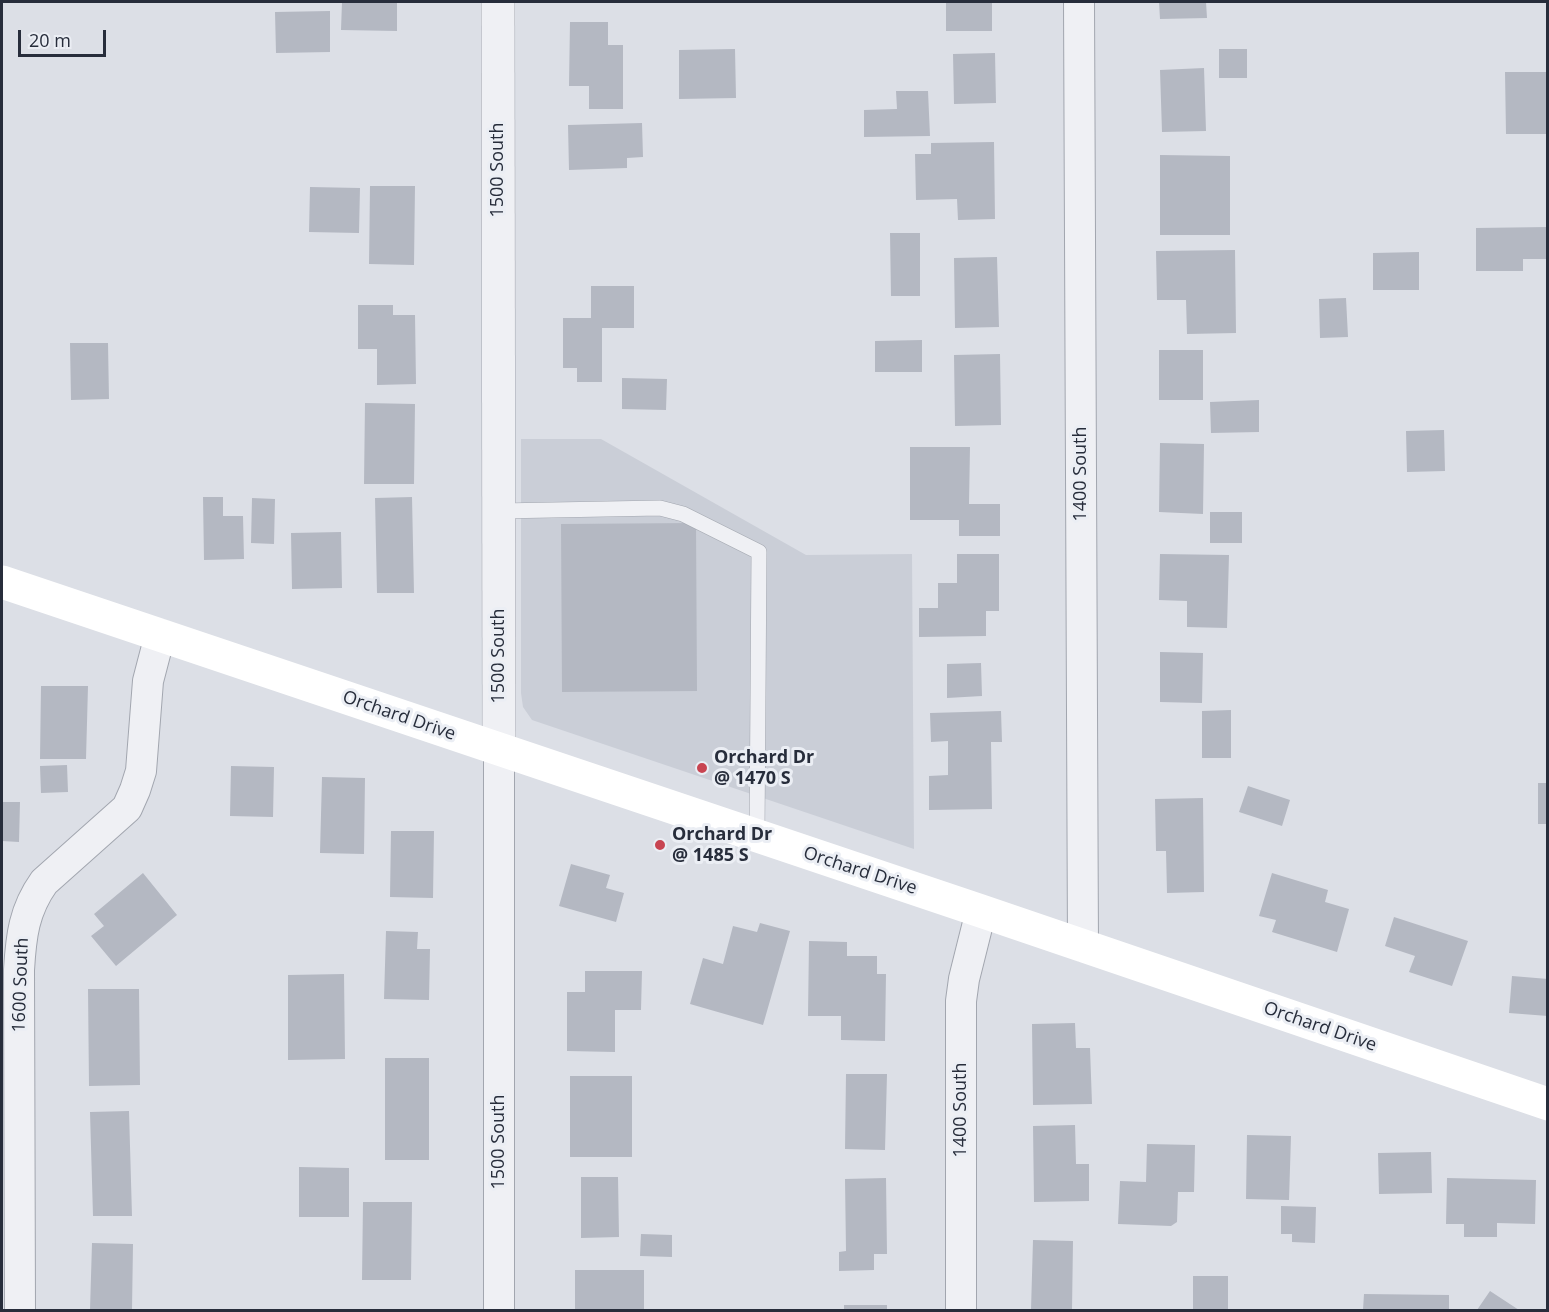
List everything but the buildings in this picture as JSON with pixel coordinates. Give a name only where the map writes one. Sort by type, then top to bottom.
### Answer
[{"type":"main road","name":"Orchard Drive","points":[[2,582],[1548,1104]]},
{"type":"street","name":"1500 South","points":[[498,2],[499,1311]]},
{"type":"street","name":"1400 South","points":[[1079,2],[1083,946]]},
{"type":"street","name":"1600 South","points":[[20,1311],[22,931],[33,897],[44,882],[127,808],[141,771],[148,681],[160,635]]},
{"type":"street","name":"1400 South","points":[[961,1311],[961,1001],[964,979],[981,911]]},
{"type":"lane","points":[[499,511],[660,508],[683,514],[759,552],[757,836]]},
{"type":"shaded area","points":[[521,439],[601,439],[806,555],[912,554],[914,849],[532,720],[523,707],[521,693]]},
{"type":"place","name":"Orchard Dr @ 1470 S","points":[[702,768]]},
{"type":"place","name":"Orchard Dr @ 1485 S","points":[[660,845]]}]
